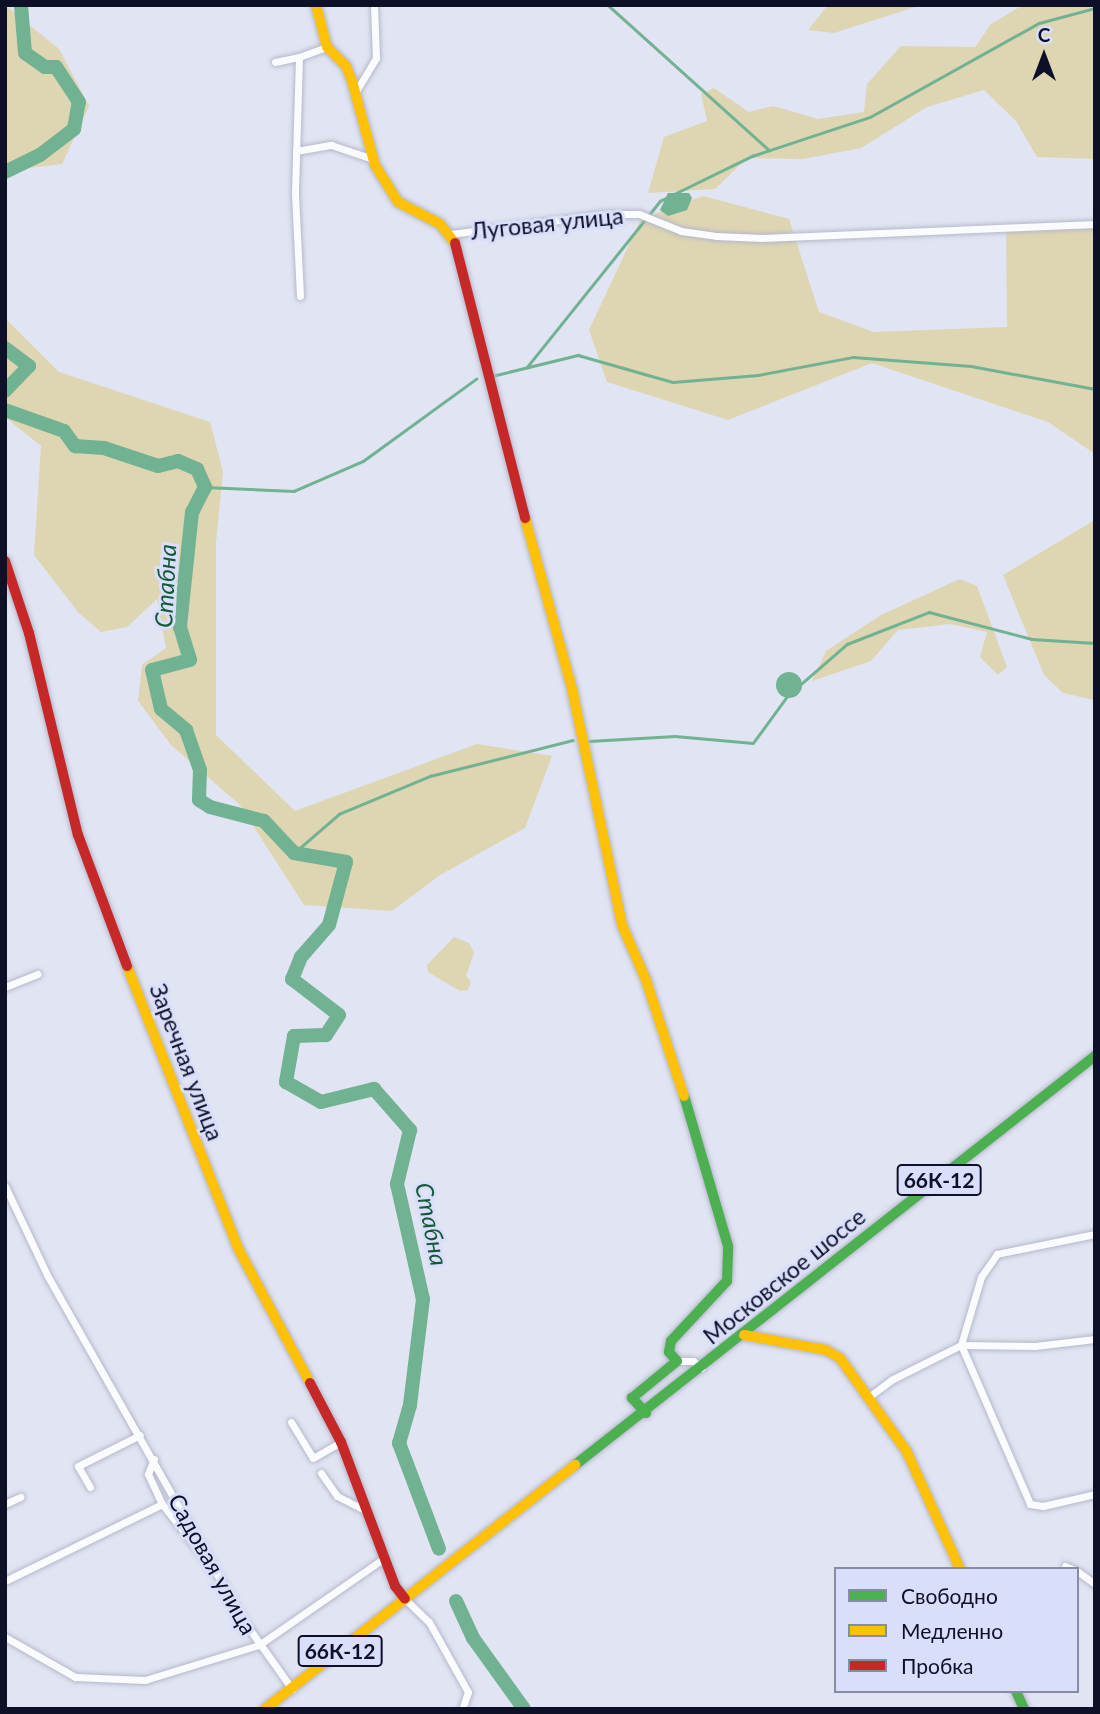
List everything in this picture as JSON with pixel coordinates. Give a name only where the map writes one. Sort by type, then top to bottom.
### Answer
[{"type":"street","points":[[316,5],[327,47],[346,66],[373,159],[398,202],[451,234],[458,246],[484,370],[572,689],[622,925],[667,1044],[728,1246],[727,1281],[671,1341],[669,1352],[677,1361]]},
{"type":"street","points":[[355,94],[376,58],[374,5]]},
{"type":"street","points":[[275,62],[327,47]]},
{"type":"street","points":[[299,57],[296,151],[300,296]]},
{"type":"street","points":[[296,151],[331,145],[373,159]]},
{"type":"street","name":"Луговая улица","points":[[451,234],[607,214],[643,215],[681,231],[762,238],[1095,224]]},
{"type":"street","name":"Заречная улица","points":[[5,561],[29,633],[78,835],[124,959],[239,1250],[341,1442],[384,1558],[410,1595]]},
{"type":"street","points":[[5,987],[37,974]]},
{"type":"street","name":"Московское шоссе","points":[[410,1595],[646,1413],[1095,1056]]},
{"type":"street","name":"Садовая улица","points":[[5,1186],[47,1275],[218,1575],[259,1645],[292,1689]]},
{"type":"street","points":[[1095,1234],[997,1254],[981,1277],[961,1345],[1030,1504],[1043,1506],[1095,1494]]},
{"type":"street","points":[[744,1335],[752,1340],[826,1350],[840,1358],[870,1396],[907,1451],[959,1567]]},
{"type":"street","points":[[870,1396],[891,1380],[961,1345],[1035,1346],[1095,1339]]},
{"type":"street","points":[[646,1413],[632,1398],[677,1361],[693,1361],[703,1368]]},
{"type":"street","points":[[291,1422],[313,1458],[341,1442]]},
{"type":"street","points":[[90,1488],[78,1466],[140,1435]]},
{"type":"street","points":[[154,1460],[148,1474],[162,1504],[209,1570],[218,1575]]},
{"type":"street","points":[[321,1473],[337,1496],[366,1511]]},
{"type":"street","points":[[5,1504],[20,1497]]},
{"type":"street","name":"Садовая улица","points":[[5,1581],[162,1504]]},
{"type":"street","points":[[5,1637],[75,1677],[145,1680],[259,1645],[384,1558]]},
{"type":"street","points":[[1079,1572],[1095,1584]]},
{"type":"street","points":[[410,1595],[429,1622],[468,1692],[463,1709]]},
{"type":"street","name":"66К-12","points":[[265,1709],[410,1595]]},
{"type":"street","points":[[1017,1693],[1024,1709]]},
{"type":"shaded area","points":[[5,5],[59,49],[89,106],[62,164],[5,171]]},
{"type":"shaded area","points":[[828,5],[921,5],[834,33],[808,30]]},
{"type":"shaded area","points":[[1023,5],[1095,5],[1095,159],[1037,157],[1016,121],[984,90],[927,107],[861,148],[803,159],[747,158],[715,189],[648,193],[664,137],[707,121],[701,94],[714,88],[749,112],[773,106],[818,119],[864,112],[867,84],[901,46],[975,47],[991,24]]},
{"type":"shaded area","points":[[668,193],[689,193],[692,198],[687,210],[668,216],[660,210]]},
{"type":"shaded area","points":[[703,196],[789,219],[819,312],[874,332],[1007,327],[1006,232],[1095,228],[1095,454],[1048,422],[872,363],[728,420],[607,382],[589,330],[641,219]]},
{"type":"shaded area","points":[[5,318],[59,372],[210,422],[223,472],[216,542],[216,735],[295,811],[477,744],[552,756],[525,828],[440,875],[392,911],[304,905],[240,805],[171,745],[138,701],[142,665],[166,648],[157,599],[127,627],[101,632],[78,612],[34,555],[41,446],[5,417]]},
{"type":"shaded area","points":[[1095,520],[1094,700],[1063,693],[1044,675],[1003,575]]},
{"type":"shaded area","points":[[960,579],[977,586],[1007,667],[998,675],[980,657],[987,632],[950,624],[898,630],[871,661],[812,681],[826,651],[881,615]]},
{"type":"shaded area","points":[[789,672],[798,676],[802,685],[798,694],[789,698],[780,694],[776,685],[780,676]]},
{"type":"shaded area","points":[[454,937],[469,943],[474,953],[466,976],[471,982],[468,990],[460,991],[428,972],[427,965]]},
{"type":"waterway","name":"Стабна","points":[[5,172],[40,155],[74,129],[79,102],[56,67],[45,67],[25,53],[21,5]]},
{"type":"waterway","points":[[608,5],[769,150]]},
{"type":"waterway","points":[[674,194],[752,156],[870,117],[1039,23],[1095,8]]},
{"type":"waterway","points":[[527,367],[660,201],[668,197]]},
{"type":"waterway","name":"Стабна","points":[[5,348],[29,366],[5,391]]},
{"type":"waterway","points":[[492,376],[578,355],[673,382],[758,375],[853,357],[971,366],[1095,389]]},
{"type":"waterway","points":[[205,487],[294,491],[363,461],[476,379]]},
{"type":"waterway","name":"Стабна","points":[[5,410],[64,431],[75,446],[104,448],[158,466],[178,461],[197,469],[205,487],[192,512],[180,627],[190,660],[152,670],[161,709],[186,730],[200,770],[199,800],[210,807],[264,821],[294,853],[346,862],[329,925],[301,957],[292,979],[339,1015],[326,1035],[294,1036],[286,1082],[321,1102],[374,1089],[410,1130],[397,1184],[423,1299],[410,1405],[399,1443],[439,1549]]},
{"type":"waterway","points":[[801,684],[847,644],[929,612],[1032,639],[1095,643]]},
{"type":"waterway","points":[[589,741],[675,736],[753,743],[788,695]]},
{"type":"waterway","points":[[294,853],[339,814],[430,776],[573,740]]},
{"type":"waterway","name":"Стабна","points":[[456,1601],[473,1638],[524,1709]]},
{"type":"traffic: fast","points":[[575,1465],[1095,1056]]},
{"type":"traffic: fast","points":[[646,1413],[632,1398],[677,1361],[669,1352],[671,1341],[727,1281],[728,1246],[684,1096]]},
{"type":"traffic: fast","points":[[1017,1693],[1024,1709]]},
{"type":"traffic: slow","points":[[316,5],[327,47],[346,66],[352,81],[375,165],[398,202],[440,224],[455,243]]},
{"type":"traffic: slow","points":[[525,518],[572,689],[622,925],[646,980],[684,1096]]},
{"type":"traffic: slow","points":[[127,966],[239,1250],[310,1383]]},
{"type":"traffic: slow","points":[[744,1335],[826,1350],[840,1358],[907,1452],[959,1567]]},
{"type":"traffic: slow","points":[[265,1709],[575,1465]]},
{"type":"traffic: jam","points":[[455,243],[525,518]]},
{"type":"traffic: jam","points":[[5,561],[29,633],[78,835],[127,966]]},
{"type":"traffic: jam","points":[[310,1383],[341,1442],[395,1586],[405,1599]]}]
